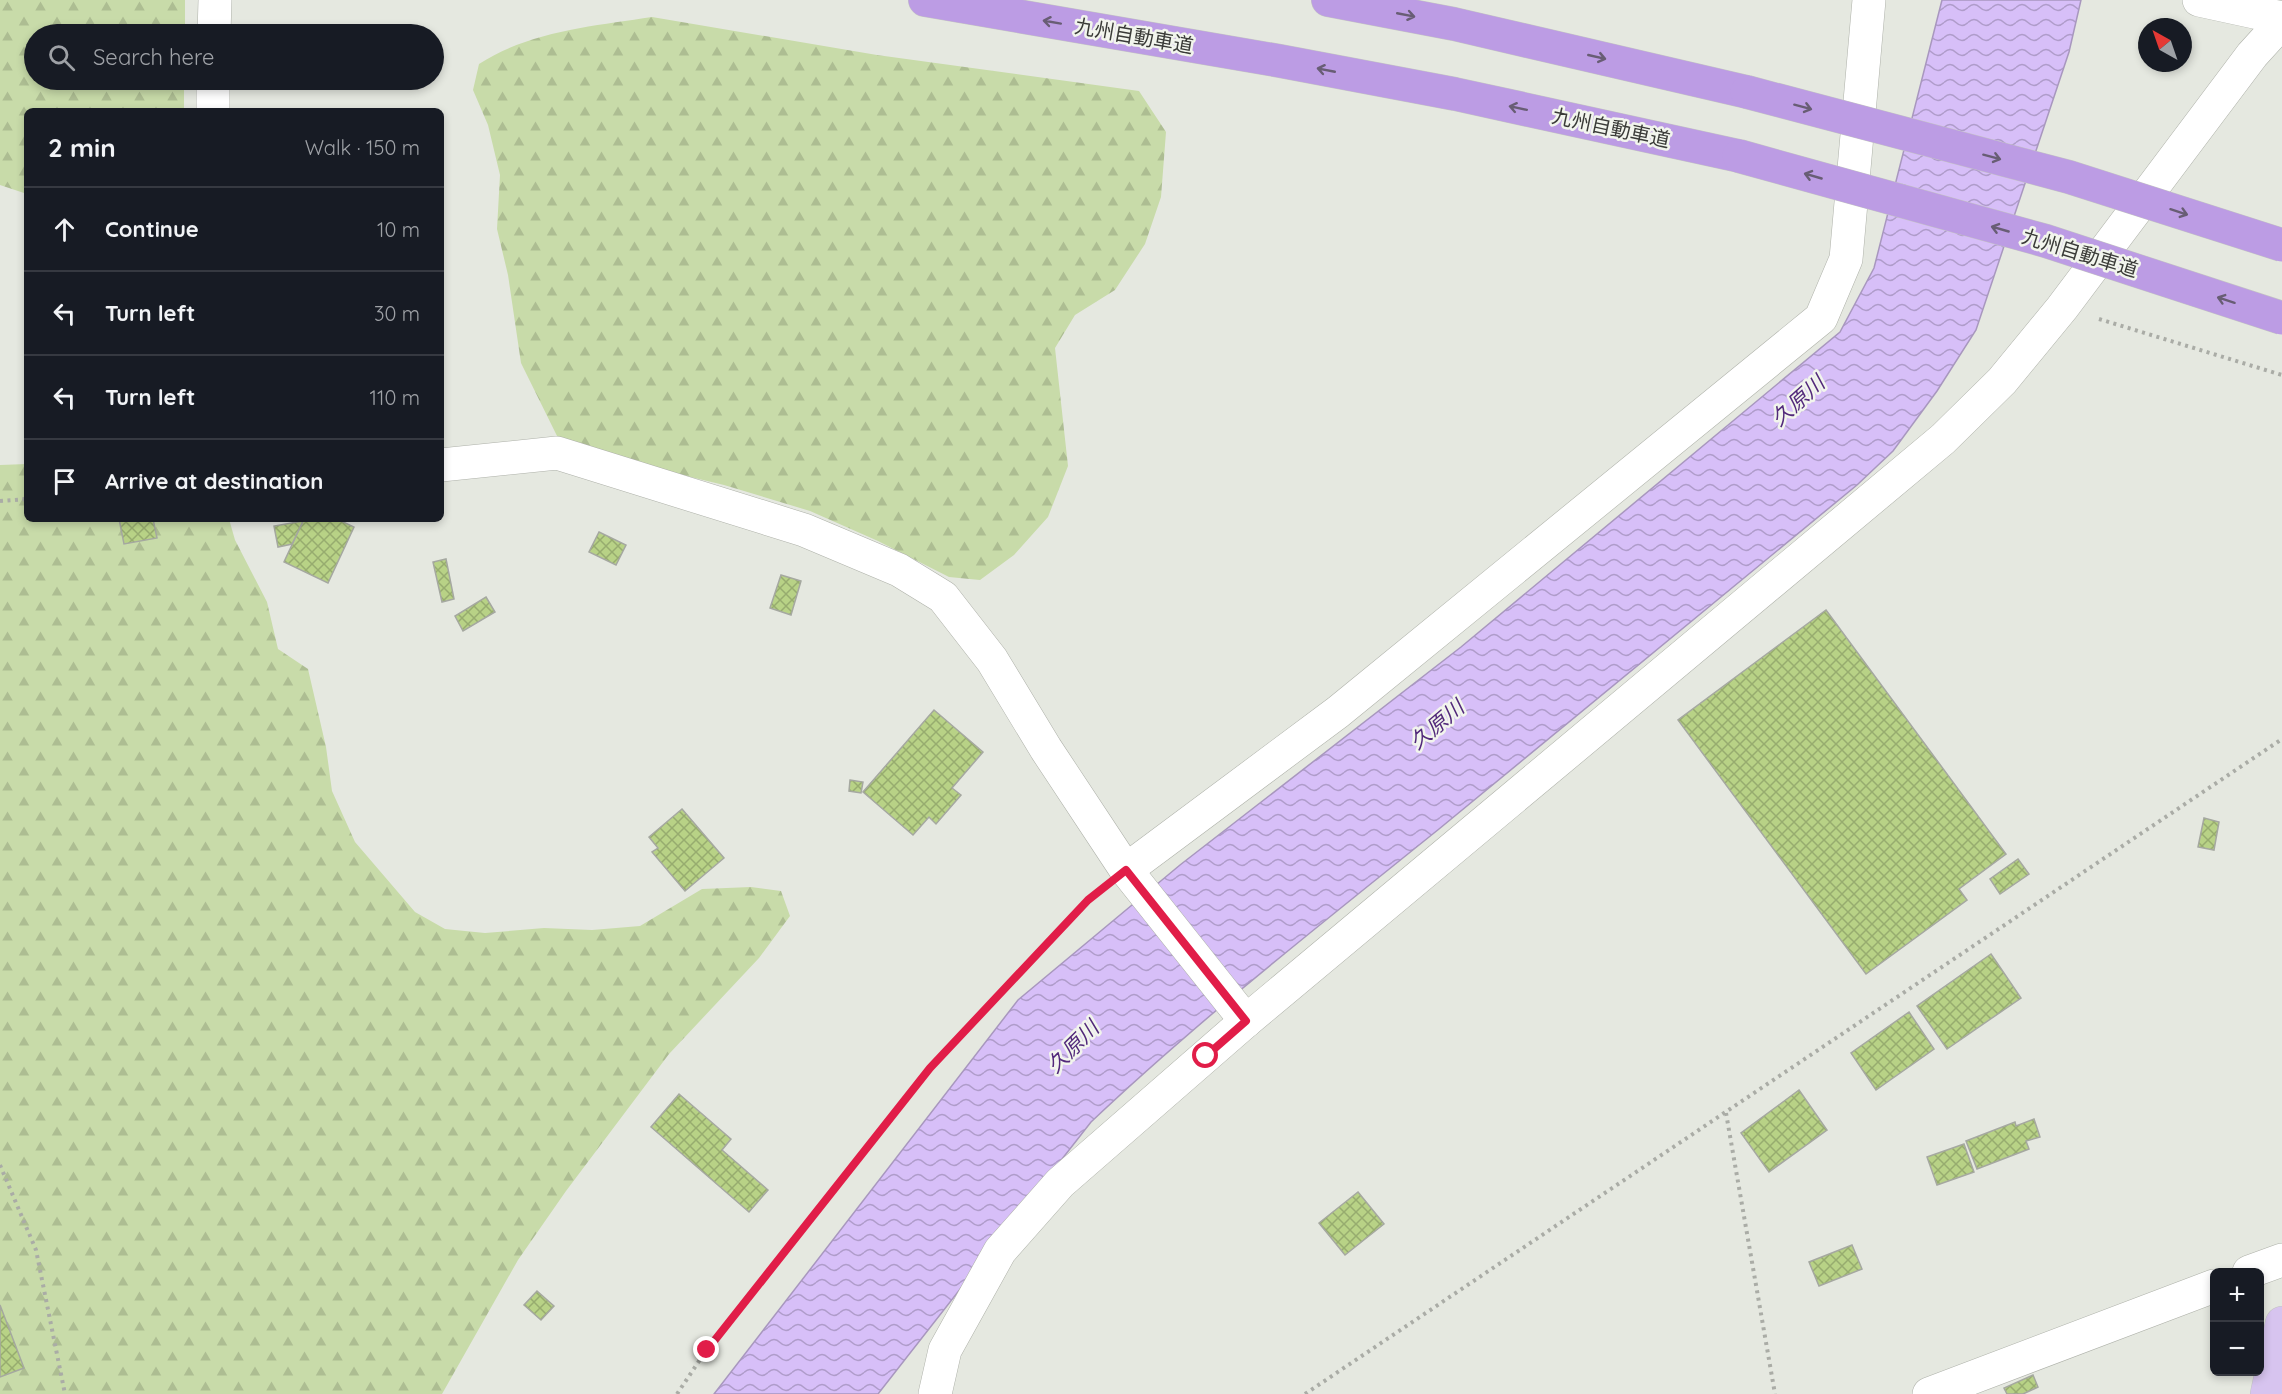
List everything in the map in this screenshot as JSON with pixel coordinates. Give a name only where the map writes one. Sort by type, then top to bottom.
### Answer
[{"type":"highway","name":"九州自動車道","points":[[925,0],[1420,88],[1739,156],[2046,241],[2282,318]]},
{"type":"highway","points":[[1328,0],[1454,24],[1747,92],[2069,177],[2282,245]]},
{"type":"main road","points":[[2267,1394],[2282,1323]]},
{"type":"street","points":[[214,24],[215,0]]},
{"type":"street","points":[[1126,870],[1338,712],[1821,318],[1846,259],[1869,0]]},
{"type":"street","points":[[935,1394],[945,1350],[1000,1251],[1060,1182],[1237,1009],[1943,439],[2002,381],[2062,308],[2252,55],[2282,20],[2199,0]]},
{"type":"street","points":[[213,90],[213,108]]},
{"type":"street","points":[[444,465],[557,453],[804,530],[899,570],[943,597],[992,660],[1046,749],[1126,870],[1237,1009]]},
{"type":"street","points":[[2260,1268],[2282,1260]]},
{"type":"street","points":[[1929,1394],[2210,1288]]},
{"type":"path","points":[[2062,308],[2282,375]]},
{"type":"path","points":[[0,501],[24,499]]},
{"type":"path","points":[[1305,1394],[2282,739]]},
{"type":"path","points":[[677,1394],[707,1350],[930,1068],[1088,900],[1126,870]]},
{"type":"path","points":[[1726,1113],[1775,1394]]},
{"type":"path","points":[[0,1165],[36,1250],[65,1394]]},
{"type":"green space","points":[[0,0],[185,0],[185,24],[24,24],[24,90],[184,90],[184,108],[24,108],[24,193],[0,185]]},
{"type":"green space","points":[[652,17],[877,55],[1139,91],[1166,132],[1161,197],[1145,244],[1115,290],[1075,315],[1055,348],[1068,466],[1048,517],[1014,555],[980,580],[949,577],[878,541],[810,511],[724,485],[611,458],[559,440],[521,363],[508,275],[497,229],[500,175],[488,125],[473,90],[479,64],[519,44],[585,27]]},
{"type":"green space","points":[[24,464],[24,522],[230,522],[235,540],[267,602],[278,649],[308,669],[326,747],[332,791],[355,842],[415,912],[445,929],[485,933],[544,928],[592,930],[640,926],[702,889],[751,887],[781,891],[790,916],[759,958],[669,1054],[566,1191],[518,1260],[442,1394],[0,1394],[0,465]]},
{"type":"water","name":"久原川","points":[[1942,0],[2081,0],[2069,52],[1976,330],[1937,391],[1893,451],[1857,485],[1753,571],[1218,1009],[1091,1122],[878,1394],[714,1394],[1018,1000],[1180,865],[1461,647],[1840,332],[1874,268]]},
{"type":"building","points":[[120,522],[154,522],[157,538],[124,544]]},
{"type":"building","points":[[303,522],[343,522],[354,527],[328,583],[284,562]]},
{"type":"building","points":[[303,522],[292,544],[278,547],[274,526]]},
{"type":"building","points":[[599,532],[626,545],[616,565],[589,552]]},
{"type":"building","points":[[446,559],[454,599],[442,602],[433,562]]},
{"type":"building","points":[[781,575],[801,581],[791,615],[770,608]]},
{"type":"building","points":[[486,597],[495,612],[463,631],[455,616]]},
{"type":"building","points":[[1826,610],[2006,854],[1959,889],[1967,900],[1866,974],[1678,720]]},
{"type":"building","points":[[934,710],[983,752],[952,788],[961,795],[936,824],[929,817],[913,835],[863,792]]},
{"type":"building","points":[[850,780],[863,782],[861,793],[849,791]]},
{"type":"building","points":[[682,809],[724,858],[685,891],[652,852],[658,848],[649,837]]},
{"type":"building","points":[[2204,818],[2219,822],[2214,850],[2198,847]]},
{"type":"building","points":[[2018,859],[2029,874],[2000,894],[1990,879]]},
{"type":"building","points":[[1991,954],[2021,998],[1947,1049],[1917,1006]]},
{"type":"building","points":[[1909,1012],[1934,1049],[1876,1090],[1851,1053]]},
{"type":"building","points":[[1799,1090],[1827,1130],[1769,1172],[1741,1133]]},
{"type":"building","points":[[679,1094],[731,1139],[722,1150],[768,1190],[749,1212],[651,1127]]},
{"type":"building","points":[[2034,1119],[2040,1137],[2026,1141],[2029,1149],[1977,1169],[1966,1141],[2015,1122],[2016,1126]]},
{"type":"building","points":[[1964,1144],[1974,1172],[1937,1185],[1927,1157]]},
{"type":"building","points":[[1358,1192],[1384,1224],[1345,1255],[1319,1223]]},
{"type":"building","points":[[1852,1245],[1862,1269],[1819,1286],[1809,1262]]},
{"type":"building","points":[[537,1291],[554,1306],[541,1320],[524,1305]]},
{"type":"building","points":[[0,1305],[24,1368],[0,1377]]},
{"type":"building","points":[[2033,1375],[2038,1387],[2023,1394],[2007,1394],[2004,1388]]},
{"type":"route","points":[[707,1350],[930,1068],[1088,900],[1126,870],[1246,1021],[1206,1056]]}]
